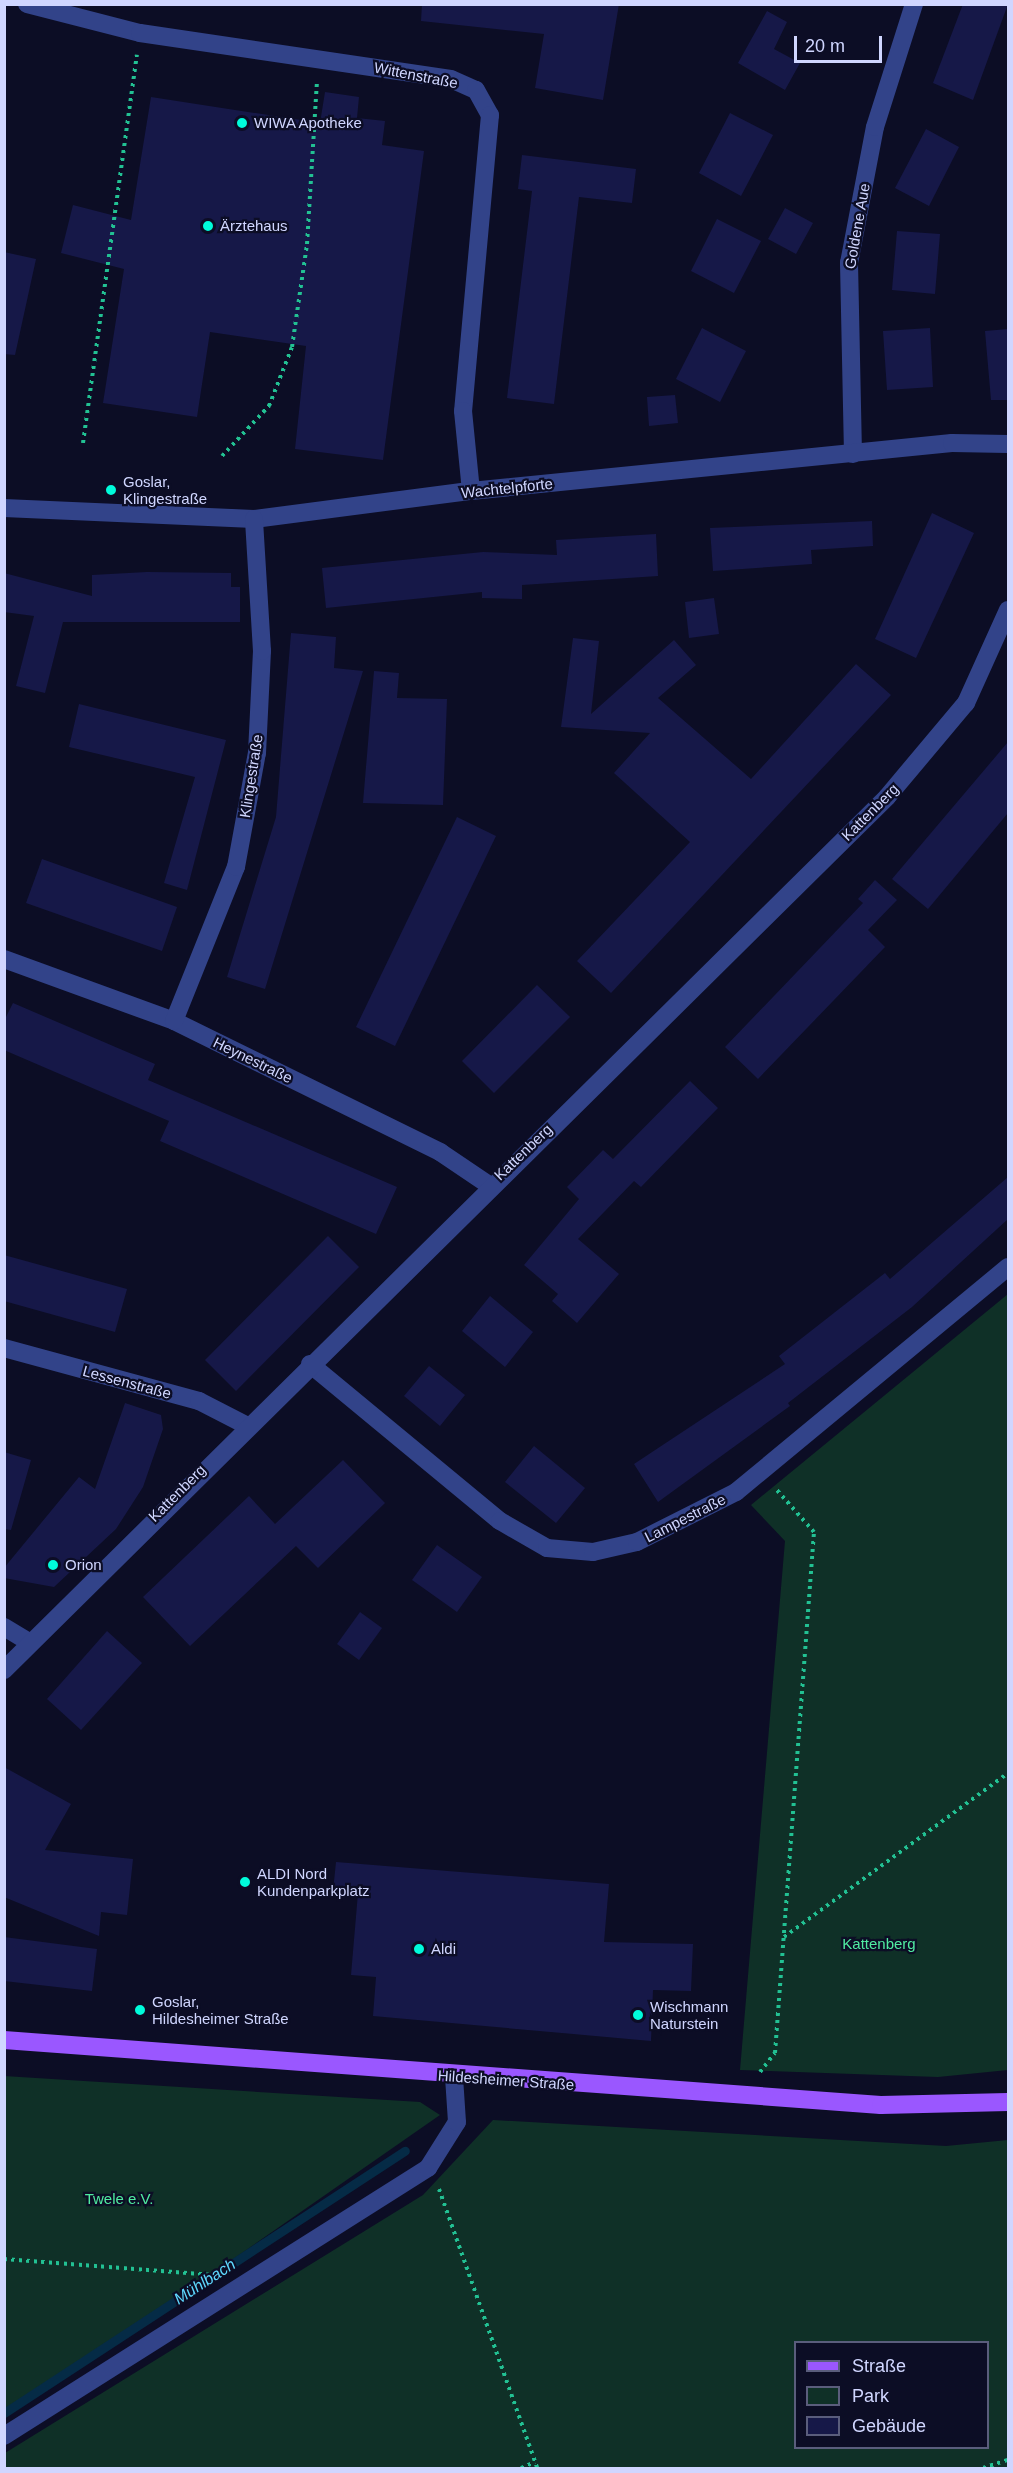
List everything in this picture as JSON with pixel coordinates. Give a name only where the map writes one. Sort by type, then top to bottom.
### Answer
[{"type":"main road","name":"Hildesheimer Straße","points":[[4,2040],[454,2077],[881,2105],[1008,2102]]},
{"type":"street","name":"Wittenstraße","points":[[27,4],[140,33],[319,57],[451,79],[476,90],[490,115],[463,411],[471,491]]},
{"type":"street","name":"Goldene Aue","points":[[853,454],[849,263],[875,127],[914,4]]},
{"type":"street","name":"Wachtelpforte","points":[[4,508],[254,519],[471,491],[853,454],[1008,444]]},
{"type":"street","name":"Klingestraße","points":[[174,1022],[236,867],[257,753],[262,651],[254,519]]},
{"type":"street","name":"Kattenberg","points":[[4,1670],[246,1425],[932,748],[966,703],[1008,610]]},
{"type":"street","name":"Heynestraße","points":[[4,959],[174,1022],[440,1152],[489,1185]]},
{"type":"street","name":"Lampestraße","points":[[310,1364],[500,1521],[547,1548],[593,1552],[637,1542],[736,1492],[1008,1267]]},
{"type":"street","name":"Lessenstraße","points":[[4,1348],[199,1401],[246,1425]]},
{"type":"street","points":[[4,1627],[31,1643]]},
{"type":"street","points":[[4,2436],[428,2168],[457,2122],[454,2077]]},
{"type":"path","points":[[84,443],[140,33]]},
{"type":"path","points":[[222,456],[269,406],[292,347],[307,244],[319,57]]},
{"type":"path","points":[[741,2096],[775,2053],[814,1532],[761,1473]]},
{"type":"path","points":[[784,1938],[1008,1773]]},
{"type":"path","points":[[428,2168],[537,2469]]},
{"type":"path","points":[[4,2259],[198,2274]]},
{"type":"path","points":[[983,2469],[1008,2460]]},
{"type":"path","points":[[522,2469],[535,2462]]},
{"type":"green space","name":"Kattenberg","points":[[1008,1294],[1008,2070],[938,2077],[740,2070],[785,1541],[751,1505]]},
{"type":"green space","name":"Twele e.V.","points":[[4,2076],[420,2102],[440,2115],[5,2418]]},
{"type":"green space","points":[[493,2120],[946,2146],[1008,2140],[1008,2468],[5,2468],[5,2453],[423,2195]]},
{"type":"building","points":[[422,4],[619,4],[603,100],[535,88],[544,34],[421,21]]},
{"type":"building","points":[[963,4],[1008,4],[973,100],[933,83]]},
{"type":"building","points":[[767,11],[787,22],[774,49],[800,63],[785,90],[738,63]]},
{"type":"building","points":[[325,92],[359,97],[357,118],[385,121],[382,145],[424,151],[383,460],[295,449],[306,346],[210,332],[197,417],[103,403],[124,269],[61,253],[73,205],[131,220],[151,97],[320,123]]},
{"type":"building","points":[[730,113],[773,135],[741,196],[699,173]]},
{"type":"building","points":[[926,129],[959,147],[929,206],[895,188]]},
{"type":"building","points":[[522,155],[636,169],[632,203],[579,197],[554,404],[507,398],[532,191],[518,189]]},
{"type":"building","points":[[785,208],[813,223],[796,254],[768,239]]},
{"type":"building","points":[[717,219],[761,241],[734,293],[691,271]]},
{"type":"building","points":[[897,231],[940,234],[935,294],[892,290]]},
{"type":"building","points":[[4,252],[36,259],[15,355],[4,354]]},
{"type":"building","points":[[702,328],[746,351],[720,402],[676,379]]},
{"type":"building","points":[[930,328],[933,387],[887,390],[883,331]]},
{"type":"building","points":[[1008,329],[1008,400],[991,400],[985,331]]},
{"type":"building","points":[[675,395],[678,423],[649,426],[647,397]]},
{"type":"building","points":[[932,513],[974,533],[916,658],[875,639]]},
{"type":"building","points":[[872,521],[873,546],[811,550],[812,564],[713,571],[710,528]]},
{"type":"building","points":[[656,534],[658,576],[522,585],[522,599],[482,598],[482,592],[326,608],[322,568],[483,552],[557,555],[556,540]]},
{"type":"building","points":[[147,572],[231,573],[231,587],[240,587],[240,622],[63,622],[45,693],[16,686],[34,616],[4,612],[4,573],[92,596],[92,575]]},
{"type":"building","points":[[714,598],[719,634],[689,638],[685,602]]},
{"type":"building","points":[[291,633],[336,637],[334,668],[363,671],[265,989],[227,977],[276,817]]},
{"type":"building","points":[[573,638],[599,641],[591,714],[674,640],[696,665],[658,698],[751,779],[856,664],[891,695],[611,993],[577,961],[690,842],[614,773],[650,733],[561,727]]},
{"type":"building","points":[[374,671],[399,673],[397,698],[447,699],[443,805],[363,803]]},
{"type":"building","points":[[79,704],[226,740],[187,890],[164,883],[195,777],[69,747]]},
{"type":"building","points":[[1008,742],[1008,813],[928,909],[892,879]]},
{"type":"building","points":[[457,817],[496,836],[395,1046],[356,1027]]},
{"type":"building","points":[[42,859],[177,907],[162,951],[26,903]]},
{"type":"building","points":[[875,880],[897,900],[868,930],[885,947],[758,1079],[725,1047],[863,903],[858,899]]},
{"type":"building","points":[[537,985],[570,1017],[494,1093],[462,1061]]},
{"type":"building","points":[[13,1003],[155,1064],[148,1080],[397,1187],[376,1234],[160,1141],[169,1121],[4,1050],[4,1021]]},
{"type":"building","points":[[690,1081],[718,1108],[641,1187],[634,1181],[578,1239],[619,1274],[577,1323],[552,1301],[558,1294],[524,1265],[579,1199],[567,1187],[603,1150],[613,1159]]},
{"type":"building","points":[[1008,1177],[1008,1219],[912,1307],[788,1403],[790,1406],[658,1502],[634,1464],[785,1364],[779,1356],[885,1273],[890,1279]]},
{"type":"building","points":[[328,1236],[359,1267],[236,1391],[205,1360]]},
{"type":"building","points":[[4,1255],[127,1289],[115,1332],[4,1301]]},
{"type":"building","points":[[490,1296],[533,1332],[505,1367],[462,1331]]},
{"type":"building","points":[[429,1366],[465,1395],[440,1426],[404,1396]]},
{"type":"building","points":[[125,1403],[161,1415],[163,1429],[143,1487],[116,1529],[54,1587],[4,1578],[4,1568],[79,1477],[95,1489]]},
{"type":"building","points":[[534,1446],[585,1488],[556,1523],[505,1482]]},
{"type":"building","points":[[4,1452],[31,1460],[11,1530],[4,1529]]},
{"type":"building","points":[[343,1460],[385,1503],[318,1568],[296,1546],[190,1646],[143,1597],[249,1496],[275,1524]]},
{"type":"building","points":[[437,1545],[482,1577],[457,1612],[412,1580]]},
{"type":"building","points":[[360,1612],[382,1628],[359,1660],[337,1644]]},
{"type":"building","points":[[107,1631],[142,1663],[81,1730],[47,1699]]},
{"type":"building","points":[[4,1767],[71,1804],[45,1850],[133,1859],[127,1915],[101,1912],[99,1936],[4,1897]]},
{"type":"building","points":[[336,1862],[609,1884],[604,1942],[693,1944],[691,1991],[653,1990],[651,2041],[373,2016],[376,1977],[351,1975],[358,1893],[333,1891]]},
{"type":"building","points":[[4,1937],[97,1949],[92,1991],[4,1981]]},
{"type":"waterway","name":"Mühlbach","points":[[4,2413],[405,2151]]},
{"type":"place","name":"WIWA Apotheke","points":[[242,123]]},
{"type":"place","name":"Ärztehaus","points":[[208,226]]},
{"type":"place","name":"Goslar, Klingestraße","points":[[111,490]]},
{"type":"place","name":"Orion","points":[[53,1565]]},
{"type":"place","name":"ALDI Nord Kundenparkplatz","points":[[245,1882]]},
{"type":"place","name":"Aldi","points":[[419,1949]]},
{"type":"place","name":"Goslar, Hildesheimer Straße","points":[[140,2010]]},
{"type":"place","name":"Wischmann Naturstein","points":[[638,2015]]}]
